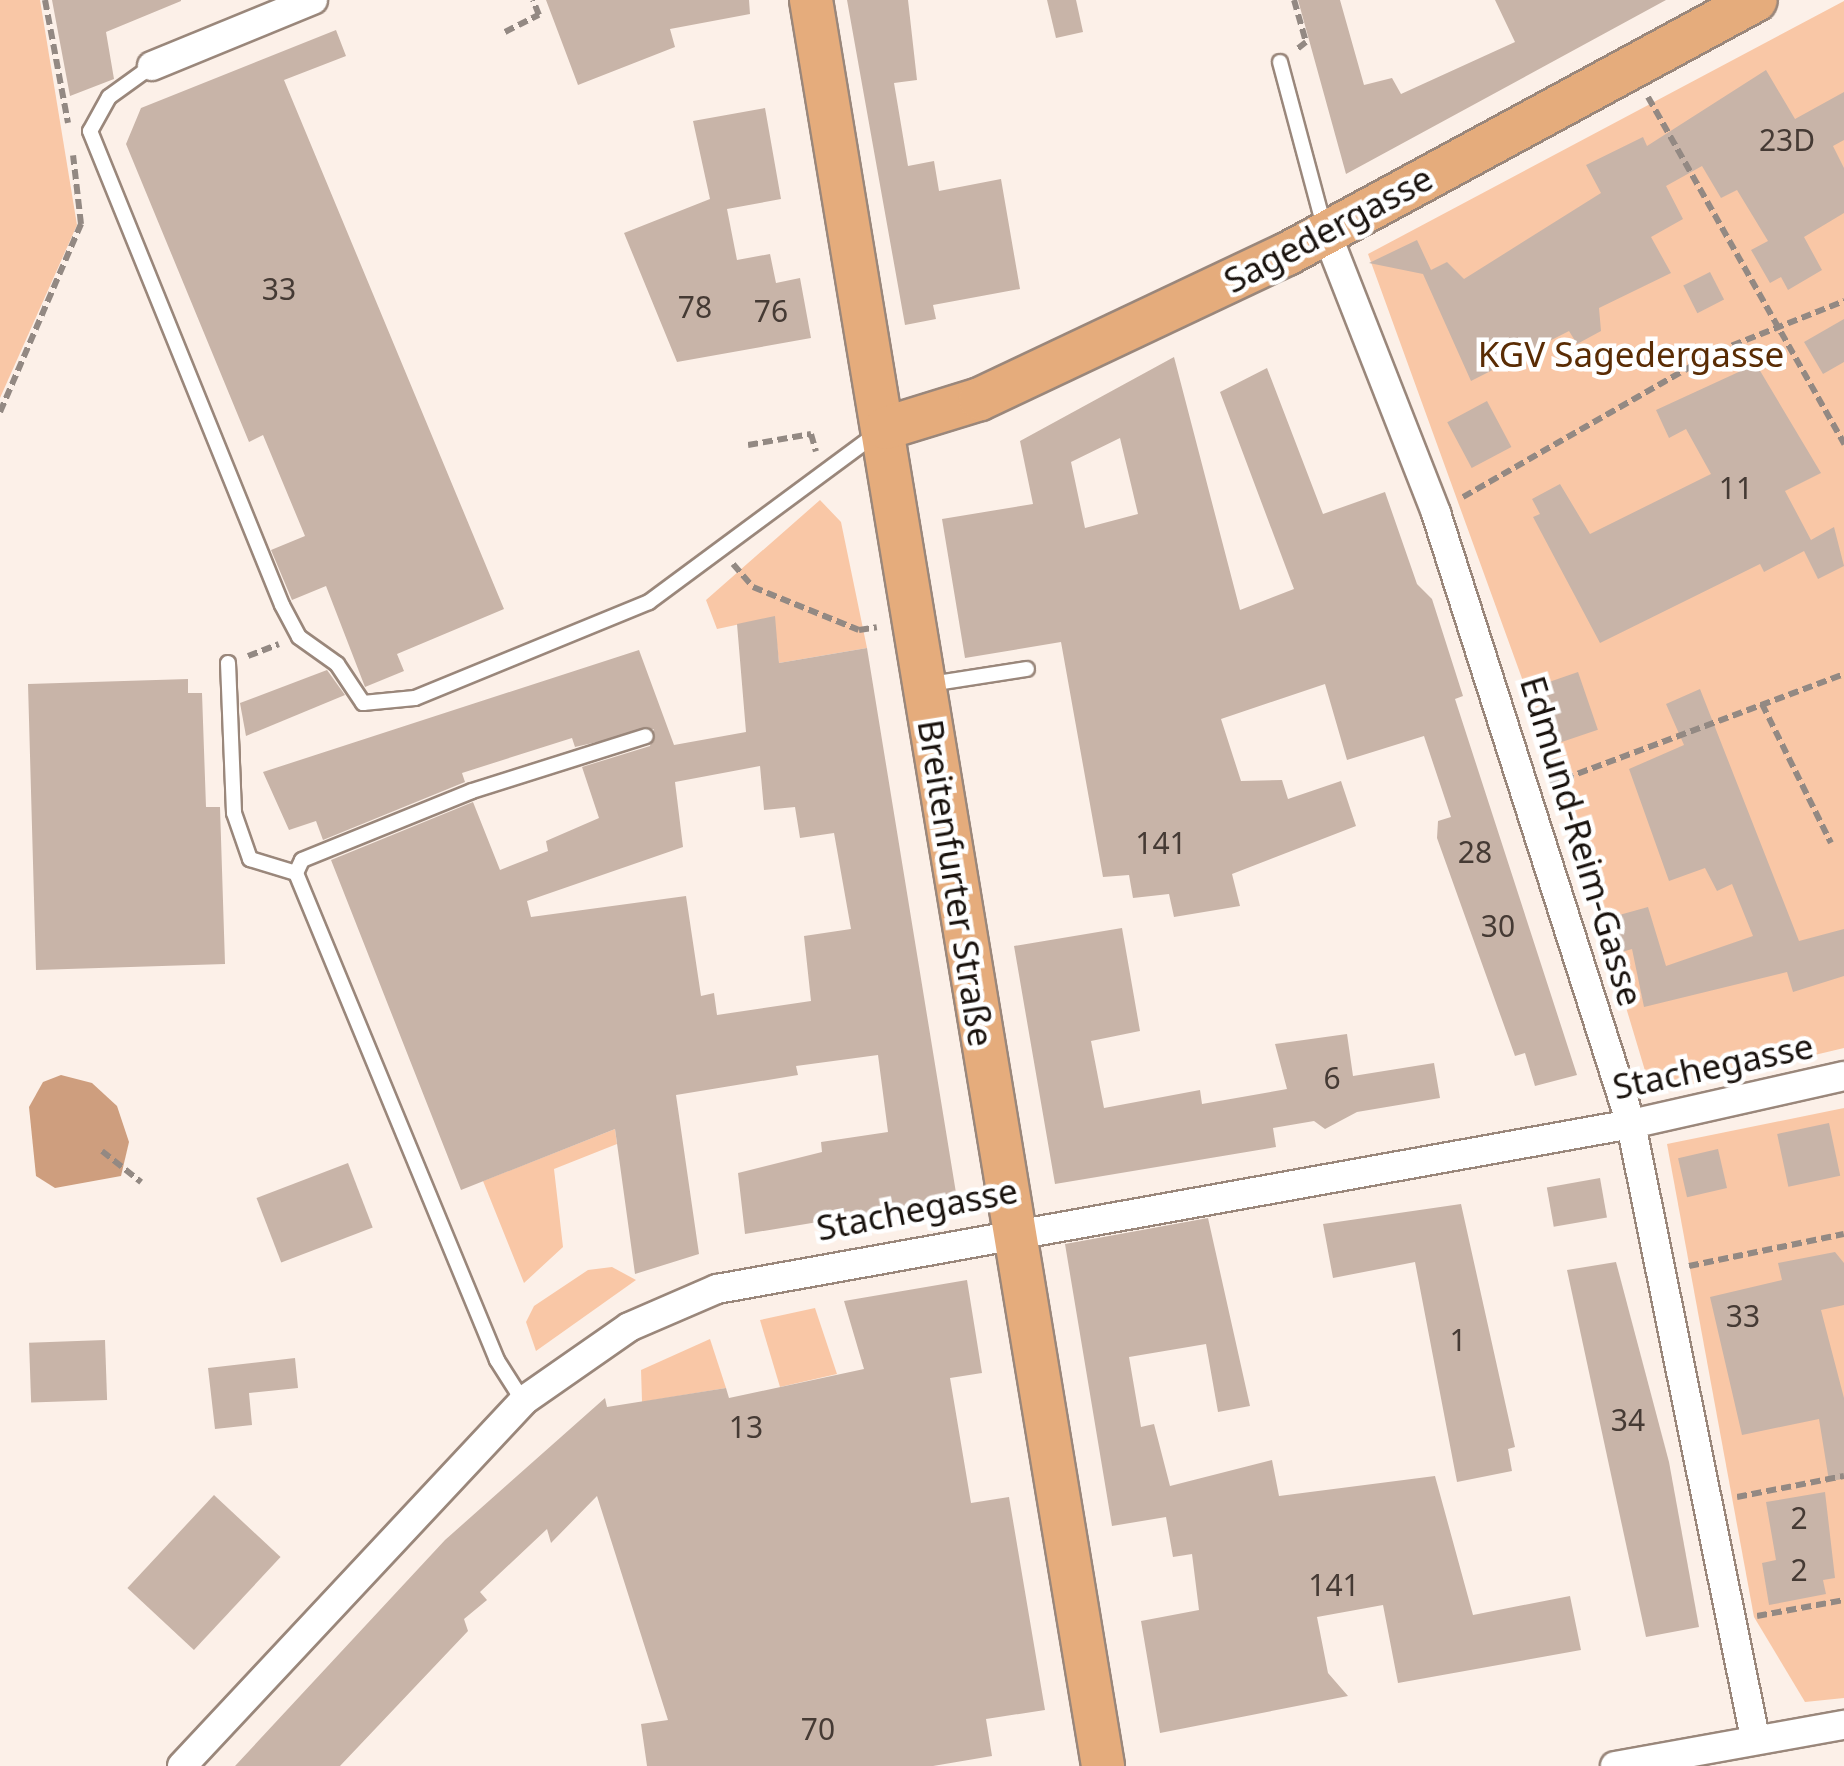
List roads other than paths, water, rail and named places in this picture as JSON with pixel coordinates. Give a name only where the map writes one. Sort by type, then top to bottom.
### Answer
[{"type":"main road","name":"Breitenfurter Straße","points":[[811,0],[886,428],[912,620],[1103,1766]]},
{"type":"main road","name":"Sagedergasse","points":[[886,428],[1088,351],[1326,232],[1756,0]]},
{"type":"street","points":[[152,66],[314,0]]},
{"type":"street","name":"Edmund-Reim-Gasse","points":[[1326,232],[1436,513],[1530,791],[1630,1124],[1713,1501],[1731,1621],[1755,1738]]},
{"type":"street","name":"Stachegasse","points":[[182,1766],[524,1401],[629,1327],[717,1288],[1013,1230],[1630,1124],[1844,1076]]},
{"type":"street","points":[[1615,1766],[1844,1725]]},
{"type":"lane","name":"Edmund-Reim-Gasse","points":[[1280,62],[1326,232]]},
{"type":"lane","points":[[152,66],[109,97],[90,130],[299,637],[336,664],[363,703],[380,708],[649,602],[721,550],[821,466],[886,428]]},
{"type":"lane","points":[[228,663],[234,813],[250,859],[296,873]]},
{"type":"lane","points":[[924,685],[1027,669]]},
{"type":"lane","points":[[524,1401],[497,1360],[296,873],[302,860],[472,791],[646,736]]},
{"type":"park label","name":"KGV Sagedergasse","points":[[1631,354]]}]
